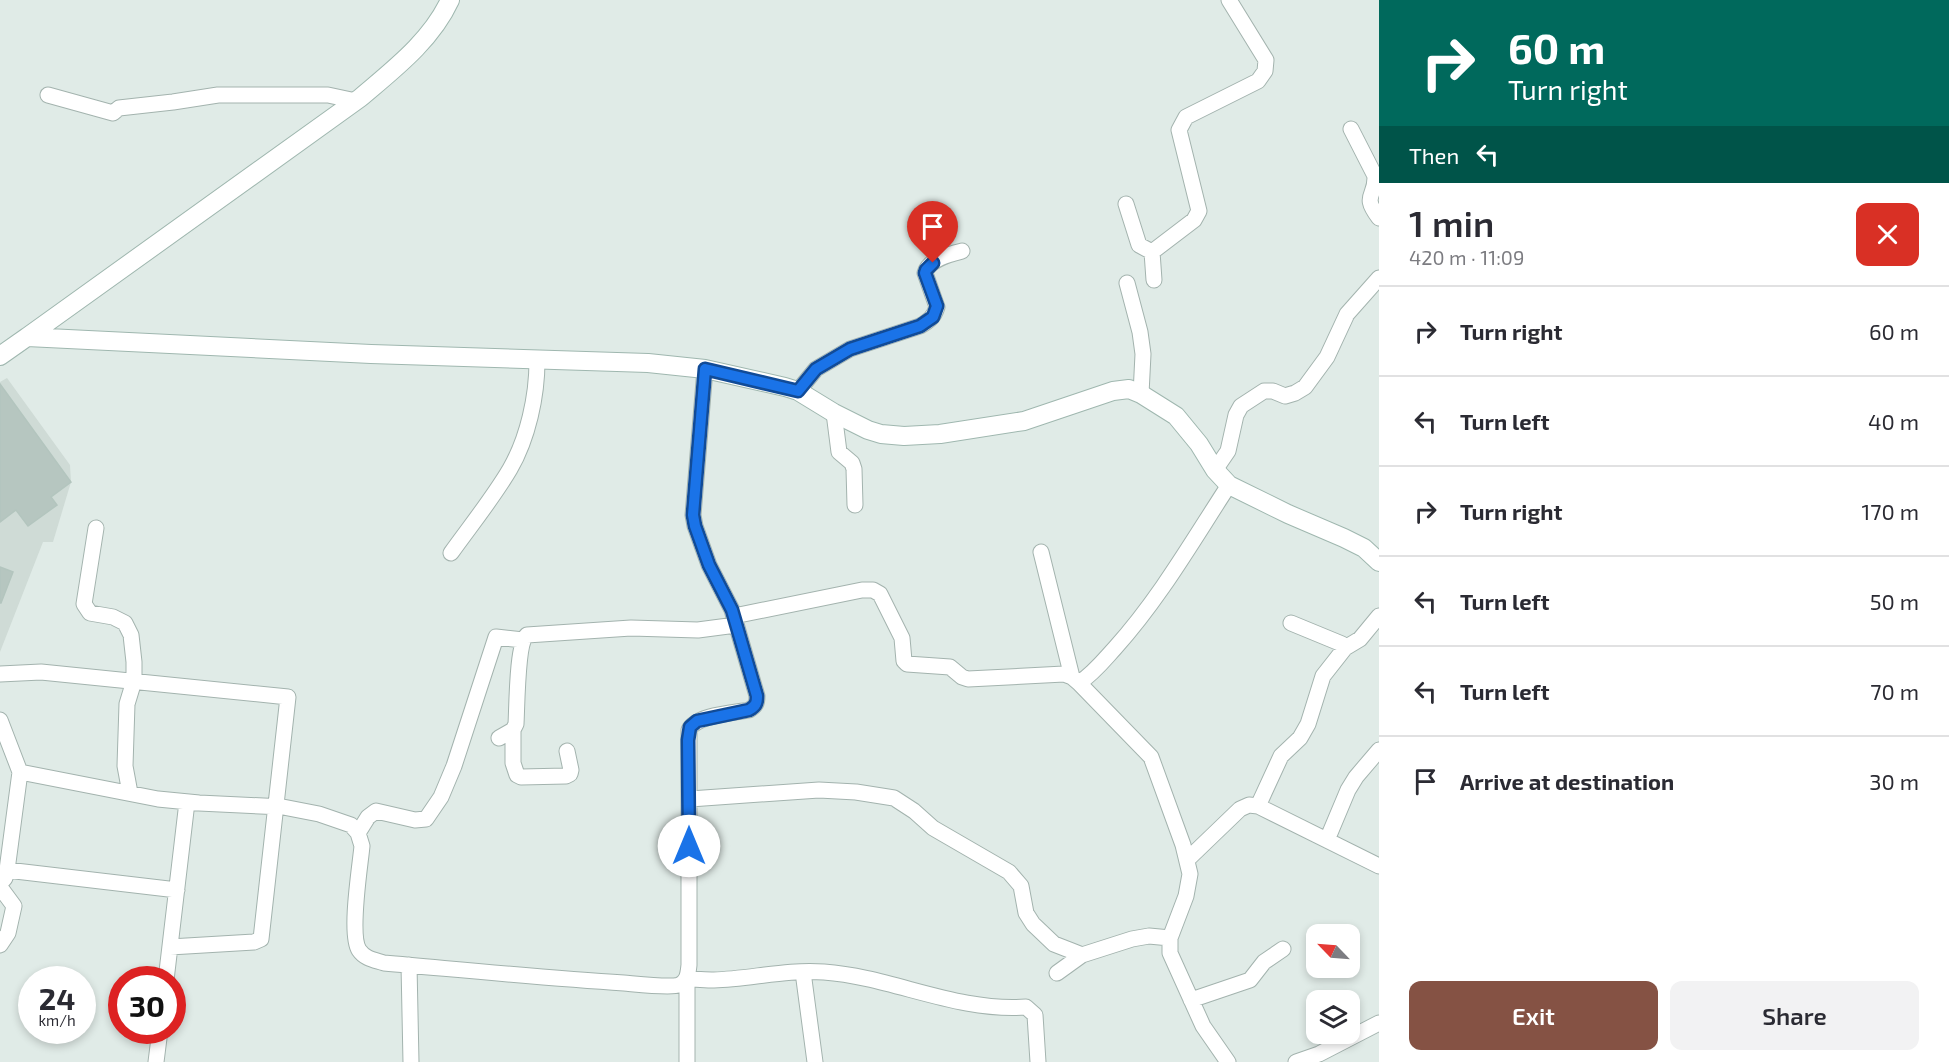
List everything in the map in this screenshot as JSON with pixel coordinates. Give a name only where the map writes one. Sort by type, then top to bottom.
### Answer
[{"type":"main road","points":[[0,356],[356,101],[398,65],[428,35],[443,15],[450,0]]},
{"type":"main road","points":[[27,337],[537,361],[648,363],[705,369],[798,391],[860,426],[881,434],[904,436],[940,434],[1024,421],[1113,391],[1129,389],[1142,394],[1176,416],[1199,444],[1215,470],[1229,485],[1364,548],[1379,562]]},
{"type":"street","points":[[1152,252],[1194,220],[1199,211],[1179,130],[1180,124],[1196,111],[1258,81],[1267,67],[1266,60],[1229,0]]},
{"type":"street","points":[[48,95],[113,113],[119,108],[218,95],[328,95],[356,101]]},
{"type":"street","points":[[1351,129],[1375,176],[1369,199],[1370,207],[1379,218]]},
{"type":"street","points":[[1126,204],[1139,245],[1152,252]]},
{"type":"street","points":[[798,391],[816,369],[850,349],[909,330],[929,321],[937,306],[925,273],[926,270],[947,255],[962,251]]},
{"type":"street","points":[[1152,252],[1154,280]]},
{"type":"street","points":[[1215,470],[1228,451],[1236,415],[1241,406],[1264,391],[1273,391],[1285,396],[1305,387],[1327,357],[1347,314],[1379,278]]},
{"type":"street","points":[[1127,283],[1140,332],[1143,354],[1142,394]]},
{"type":"street","points":[[451,553],[494,495],[512,466],[530,413],[537,361]]},
{"type":"street","points":[[687,1062],[690,799],[688,740],[690,727],[697,721],[749,710],[755,707],[757,702],[732,610],[709,565],[693,515],[705,369]]},
{"type":"street","points":[[834,413],[839,452],[852,463],[854,469],[855,505]]},
{"type":"street","points":[[1076,680],[1093,672],[1128,634],[1182,559],[1229,485]]},
{"type":"street","points":[[96,528],[84,603],[90,613],[113,617],[125,623],[131,635],[134,681],[127,704],[124,766],[130,793]]},
{"type":"street","points":[[1041,552],[1076,680]]},
{"type":"street","points":[[567,751],[571,770],[566,776],[521,777],[517,775],[513,763],[513,730],[516,724],[524,636],[631,628],[698,630],[862,590],[873,590],[880,594],[902,638],[904,661],[907,664],[950,667],[968,679],[1064,674],[1076,680],[1151,757],[1183,845],[1190,874],[1186,896],[1170,938],[1170,952],[1203,1026],[1228,1062]]},
{"type":"street","points":[[1258,806],[1281,756],[1299,738],[1308,724],[1323,676],[1345,648],[1360,639],[1379,616]]},
{"type":"street","points":[[1291,622],[1342,644],[1345,648]]},
{"type":"street","points":[[358,833],[368,817],[376,811],[415,820],[426,819],[441,797],[454,766],[496,637],[523,640]]},
{"type":"street","points":[[0,674],[41,672],[288,697],[261,939],[254,942],[170,947]]},
{"type":"street","points":[[0,720],[18,766],[7,870],[0,886],[14,906],[8,933],[0,945]]},
{"type":"street","points":[[499,738],[513,730]]},
{"type":"street","points":[[1327,840],[1348,790],[1379,750]]},
{"type":"street","points":[[0,756],[18,766],[130,793],[187,802],[276,807],[319,814],[351,825],[358,833],[362,846],[354,935],[359,950],[368,959],[384,963],[667,986],[677,986],[687,979],[714,980],[822,971],[866,977],[954,1001],[1008,1009],[1026,1007],[1035,1015],[1038,1062]]},
{"type":"street","points":[[690,799],[819,790],[856,792],[894,798],[914,811],[933,828],[1009,872],[1021,886],[1026,913],[1033,924],[1054,944],[1082,955]]},
{"type":"street","points":[[168,966],[187,802]]},
{"type":"street","points":[[1187,860],[1240,809],[1249,805],[1258,806],[1379,866]]},
{"type":"street","points":[[7,870],[177,890]]},
{"type":"street","points":[[1057,973],[1082,955],[1132,939],[1149,936],[1170,938]]},
{"type":"street","points":[[1191,999],[1250,980],[1264,962],[1283,949]]},
{"type":"street","points":[[409,965],[411,1062]]},
{"type":"street","points":[[803,972],[815,1062]]},
{"type":"street","points":[[1296,1062],[1319,1054],[1379,1023]]},
{"type":"street","points":[[156,1062],[158,1044]]},
{"type":"shaded area","points":[[7,378],[70,465],[71,482],[53,542],[43,542],[0,652],[0,382]]},
{"type":"building","points":[[0,384],[71,482],[51,497],[57,505],[28,526],[16,510],[0,522]]},
{"type":"building","points":[[0,567],[13,572],[1,603],[0,603]]},
{"type":"route","points":[[689,846],[688,730],[697,721],[749,710],[755,707],[757,702],[732,610],[709,565],[693,515],[705,369],[798,391],[816,369],[829,360],[850,349],[929,321],[937,306],[925,273],[928,266],[933,263]]}]
